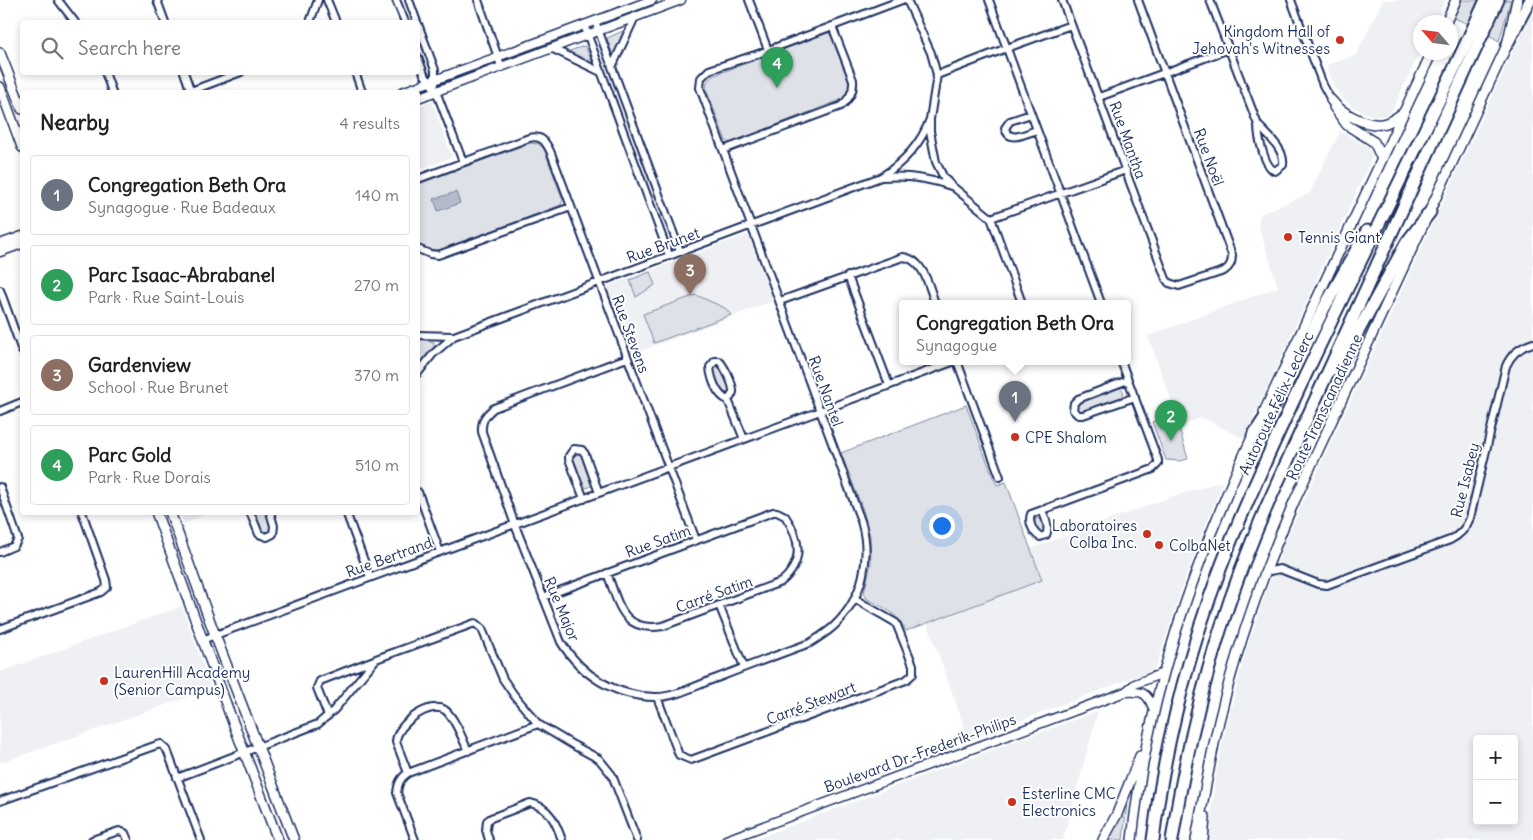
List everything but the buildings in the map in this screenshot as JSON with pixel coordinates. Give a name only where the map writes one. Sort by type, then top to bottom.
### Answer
[{"type":"highway","name":"Autoroute Félix-Leclerc","points":[[1172,840],[1193,730],[1220,631],[1250,546],[1466,57],[1486,0]]},
{"type":"highway","name":"Autoroute Félix-Leclerc","points":[[1152,840],[1166,763],[1198,633],[1221,566],[1240,519],[1400,179],[1498,0]]},
{"type":"highway","points":[[1252,436],[1284,389],[1336,285],[1374,217],[1400,179]]},
{"type":"highway","points":[[1295,444],[1407,242],[1430,212]]},
{"type":"main road","points":[[1449,15],[1456,0]]},
{"type":"main road","name":"Route Transcanadienne","points":[[1196,840],[1219,719],[1232,670],[1265,572],[1294,502],[1507,45],[1517,0]]},
{"type":"main road","points":[[1507,45],[1530,0]]},
{"type":"main road","points":[[0,53],[20,104]]},
{"type":"main road","points":[[1132,840],[1146,742],[1163,673],[1200,558],[1223,500],[1252,436],[1428,60]]},
{"type":"main road","points":[[0,87],[20,142]]},
{"type":"main road","points":[[1331,100],[1337,107],[1348,114],[1372,123],[1385,123],[1404,113]]},
{"type":"main road","points":[[1331,100],[1345,123],[1374,142],[1382,159]]},
{"type":"main road","points":[[157,515],[278,840]]},
{"type":"main road","points":[[171,515],[294,840]]},
{"type":"main road","points":[[1103,840],[1117,814],[1146,742]]},
{"type":"main road","points":[[1203,840],[1207,776]]},
{"type":"street","points":[[58,0],[74,20]]},
{"type":"street","points":[[157,0],[164,20]]},
{"type":"street","points":[[311,20],[318,0]]},
{"type":"street","points":[[328,0],[335,20]]},
{"type":"street","points":[[396,0],[404,20]]},
{"type":"street","points":[[409,0],[416,20]]},
{"type":"street","points":[[478,0],[501,66]]},
{"type":"street","points":[[407,90],[652,0]]},
{"type":"street","points":[[420,97],[599,31],[664,3],[681,0]]},
{"type":"street","points":[[750,0],[768,50],[902,0]]},
{"type":"street","points":[[907,0],[931,53],[937,75],[930,119],[931,138],[936,162],[944,178],[991,218],[1021,300]]},
{"type":"street","points":[[989,0],[1099,300]]},
{"type":"street","name":"Rue Mantha","points":[[1062,0],[1166,279],[1174,286]]},
{"type":"street","name":"Rue Noël","points":[[1138,0],[1232,255],[1232,262],[1224,271],[1174,286]]},
{"type":"street","points":[[1210,0],[1258,125],[1258,137],[1270,168],[1276,171],[1283,165],[1283,157],[1277,146],[1258,125]]},
{"type":"street","points":[[1292,0],[1323,86],[1331,100]]},
{"type":"street","points":[[612,67],[635,17]]},
{"type":"street","points":[[595,21],[680,251]]},
{"type":"street","points":[[584,25],[669,255]]},
{"type":"street","points":[[937,75],[1071,25]]},
{"type":"street","points":[[723,150],[841,106],[847,101],[854,87],[853,80],[832,26]]},
{"type":"street","points":[[420,31],[434,70],[432,81]]},
{"type":"street","points":[[551,48],[601,72]]},
{"type":"street","points":[[1099,97],[1229,49]]},
{"type":"street","name":"Rue Nantel","points":[[744,667],[810,643],[837,624],[855,599],[865,567],[866,547],[864,529],[700,88],[701,78],[709,70],[768,50]]},
{"type":"street","points":[[420,63],[424,74],[432,81],[463,162],[420,178]]},
{"type":"street","points":[[106,75],[111,90]]},
{"type":"street","points":[[185,75],[190,90]]},
{"type":"street","points":[[196,90],[234,75]]},
{"type":"street","points":[[356,75],[361,90]]},
{"type":"street","points":[[1031,114],[1010,121],[1005,128],[1012,137],[1037,130]]},
{"type":"street","name":"Rue Brunet","points":[[881,178],[913,150],[921,140],[930,119]]},
{"type":"street","name":"Rue Stevens","points":[[463,162],[529,138],[541,138],[545,142],[551,153],[696,540]]},
{"type":"street","points":[[991,218],[1126,170]]},
{"type":"street","name":"Rue Brunet","points":[[420,371],[442,345],[454,336],[881,178],[898,176],[919,178],[952,186]]},
{"type":"street","points":[[420,250],[438,255],[571,206]]},
{"type":"street","points":[[0,244],[20,237]]},
{"type":"street","points":[[0,252],[20,245]]},
{"type":"street","points":[[780,301],[899,258],[908,257],[919,264],[934,300]]},
{"type":"street","points":[[848,276],[889,385]]},
{"type":"street","points":[[0,290],[20,345]]},
{"type":"street","name":"Rue Brunet","points":[[420,335],[454,336]]},
{"type":"street","name":"Rue Isabey","points":[[1280,569],[1318,584],[1327,584],[1450,540],[1461,533],[1466,528],[1470,518],[1506,366],[1510,358],[1518,350],[1533,343]]},
{"type":"street","name":"Rue Major","points":[[627,358],[499,406],[489,412],[484,418],[482,432],[515,525],[561,642],[578,666],[592,677],[611,688],[657,697],[684,691],[744,667]]},
{"type":"street","points":[[728,400],[732,396],[733,388],[724,365],[719,361],[715,361],[710,367],[719,394],[728,400],[744,439]]},
{"type":"street","name":"Rue Bertrand","points":[[202,640],[945,365]]},
{"type":"street","points":[[958,365],[1000,476]]},
{"type":"street","points":[[1042,510],[1156,467],[1158,460],[1123,365]]},
{"type":"street","points":[[1128,380],[1078,399],[1074,403],[1073,410],[1076,414],[1083,416],[1135,397]]},
{"type":"street","points":[[0,411],[20,403]]},
{"type":"street","points":[[584,499],[569,459],[574,449],[582,450],[585,454],[599,493]]},
{"type":"street","points":[[0,487],[17,535],[17,543],[0,552]]},
{"type":"street","points":[[420,497],[440,552]]},
{"type":"street","name":"Rue Satim","points":[[543,597],[772,512],[781,513]]},
{"type":"street","name":"Carré Satim","points":[[607,573],[624,615],[634,624],[641,626],[652,628],[663,626],[781,582],[794,568],[798,551],[788,520],[781,513]]},
{"type":"street","points":[[0,629],[100,592],[107,587],[83,515]]},
{"type":"street","points":[[251,515],[259,534],[267,537],[273,534],[275,530],[271,515]]},
{"type":"street","points":[[347,515],[370,577]]},
{"type":"street","points":[[1265,572],[1280,569],[1272,556]]},
{"type":"street","name":"Carré Stewart","points":[[657,697],[680,755],[691,760],[906,680],[913,674],[913,665],[896,623],[894,620],[855,599]]},
{"type":"street","points":[[719,605],[744,667]]},
{"type":"street","points":[[328,716],[317,688],[320,680],[472,623],[478,624],[482,628],[503,679],[538,724],[599,759],[607,766],[637,840]]},
{"type":"street","points":[[177,778],[318,724],[328,716],[376,659]]},
{"type":"street","name":"Boulevard Dr.-Frederik-Philips","points":[[726,840],[1125,692],[1135,684],[1163,673]]},
{"type":"street","points":[[1125,692],[1138,691],[1145,694],[1154,710]]},
{"type":"street","points":[[408,773],[396,742],[396,736],[408,719],[433,708],[440,708],[447,712],[468,751]]},
{"type":"street","points":[[415,840],[397,793],[399,782],[408,773],[538,724]]},
{"type":"street","points":[[0,801],[161,744],[166,750],[201,840]]},
{"type":"street","points":[[489,840],[485,825],[487,820],[530,803],[552,815],[562,840]]},
{"type":"street","points":[[92,840],[116,831],[122,832],[128,840]]},
{"type":"shaded area","points":[[1383,0],[1446,0],[1438,15],[1413,15],[1413,60],[1416,60],[1391,113],[1383,116],[1367,114],[1343,99],[1334,87],[1326,65],[1356,55]]},
{"type":"shaded area","points":[[1460,0],[1478,0],[1468,24],[1458,20],[1458,15],[1453,15]]},
{"type":"shaded area","points":[[1504,0],[1511,0],[1499,41],[1489,35]]},
{"type":"shaded area","points":[[1533,10],[1533,840],[1208,840],[1216,774],[1225,732],[1246,650],[1269,582],[1280,558],[1280,552]]},
{"type":"shaded area","points":[[625,30],[613,56],[607,38]]},
{"type":"shaded area","points":[[828,33],[831,35],[849,81],[849,88],[843,99],[730,143],[726,141],[706,89],[707,82],[712,76]]},
{"type":"shaded area","points":[[584,46],[593,64],[566,52]]},
{"type":"shaded area","points":[[432,101],[452,157],[420,169],[420,106]]},
{"type":"shaded area","points":[[1340,131],[1368,147],[1372,155],[1370,162],[1244,439],[1201,417],[1181,427],[1148,336],[1278,287],[1258,224],[1260,214],[1309,194]]},
{"type":"shaded area","points":[[530,143],[539,144],[544,149],[563,200],[561,205],[440,250],[425,249],[420,245],[420,183]]},
{"type":"shaded area","points":[[746,235],[749,237],[773,301],[632,354],[607,290],[608,286]]},
{"type":"shaded area","points":[[650,272],[655,285],[636,297],[630,280]]},
{"type":"shaded area","points":[[696,295],[725,308],[731,315],[654,343],[643,314]]},
{"type":"shaded area","points":[[420,339],[434,342],[434,347],[420,364]]},
{"type":"shaded area","points":[[716,365],[721,367],[729,389],[726,393],[722,391],[713,370]]},
{"type":"shaded area","points":[[1121,388],[1124,392],[1121,398],[1084,412],[1079,411],[1077,408],[1081,401]]},
{"type":"shaded area","points":[[966,405],[997,485],[1006,482],[1042,580],[906,631],[899,619],[867,599],[864,593],[871,563],[870,536],[863,510],[841,453]]},
{"type":"shaded area","points":[[1175,413],[1188,459],[1179,461],[1166,460],[1152,422]]},
{"type":"shaded area","points":[[578,452],[582,455],[592,482],[588,488],[583,486],[573,458],[574,454]]},
{"type":"shaded area","points":[[1223,481],[1186,576],[1156,667],[1153,670],[969,740],[927,622],[1041,580],[1030,549],[1171,497]]},
{"type":"shaded area","points":[[181,515],[204,515],[184,524]]},
{"type":"shaded area","points":[[255,515],[267,515],[271,526],[268,532],[264,533],[260,529]]},
{"type":"shaded area","points":[[1036,518],[1041,519],[1045,529],[1042,533],[1037,531],[1034,523]]},
{"type":"shaded area","name":"LaurenHill Academy (Senior Campus)","points":[[182,606],[211,689],[0,763],[0,672]]},
{"type":"shaded area","points":[[1098,711],[1063,840],[753,840],[973,757]]},
{"type":"shaded area","points":[[1125,803],[1127,803],[1123,840],[1107,840]]},
{"type":"water","points":[[456,192],[460,203],[438,211],[434,199]]},
{"type":"place","name":"Kingdom Hall of Jehovah's Witnesses","points":[[1340,40]]},
{"type":"place","name":"Parc Gold","points":[[777,88]]},
{"type":"place","name":"Tennis Giant","points":[[1288,237]]},
{"type":"place","name":"Gardenview","points":[[690,295]]},
{"type":"place","name":"Congregation Beth Ora","points":[[1015,422]]},
{"type":"place","name":"CPE Shalom","points":[[1015,437]]},
{"type":"place","name":"Parc Isaac-Abrabanel","points":[[1171,441]]},
{"type":"place","name":"Laboratoires Colba Inc.","points":[[1147,534]]},
{"type":"place","name":"ColbaNet","points":[[1159,545]]},
{"type":"place","name":"LaurenHill Academy (Senior Campus)","points":[[104,681]]},
{"type":"place","name":"Esterline CMC Electronics","points":[[1012,802]]}]
